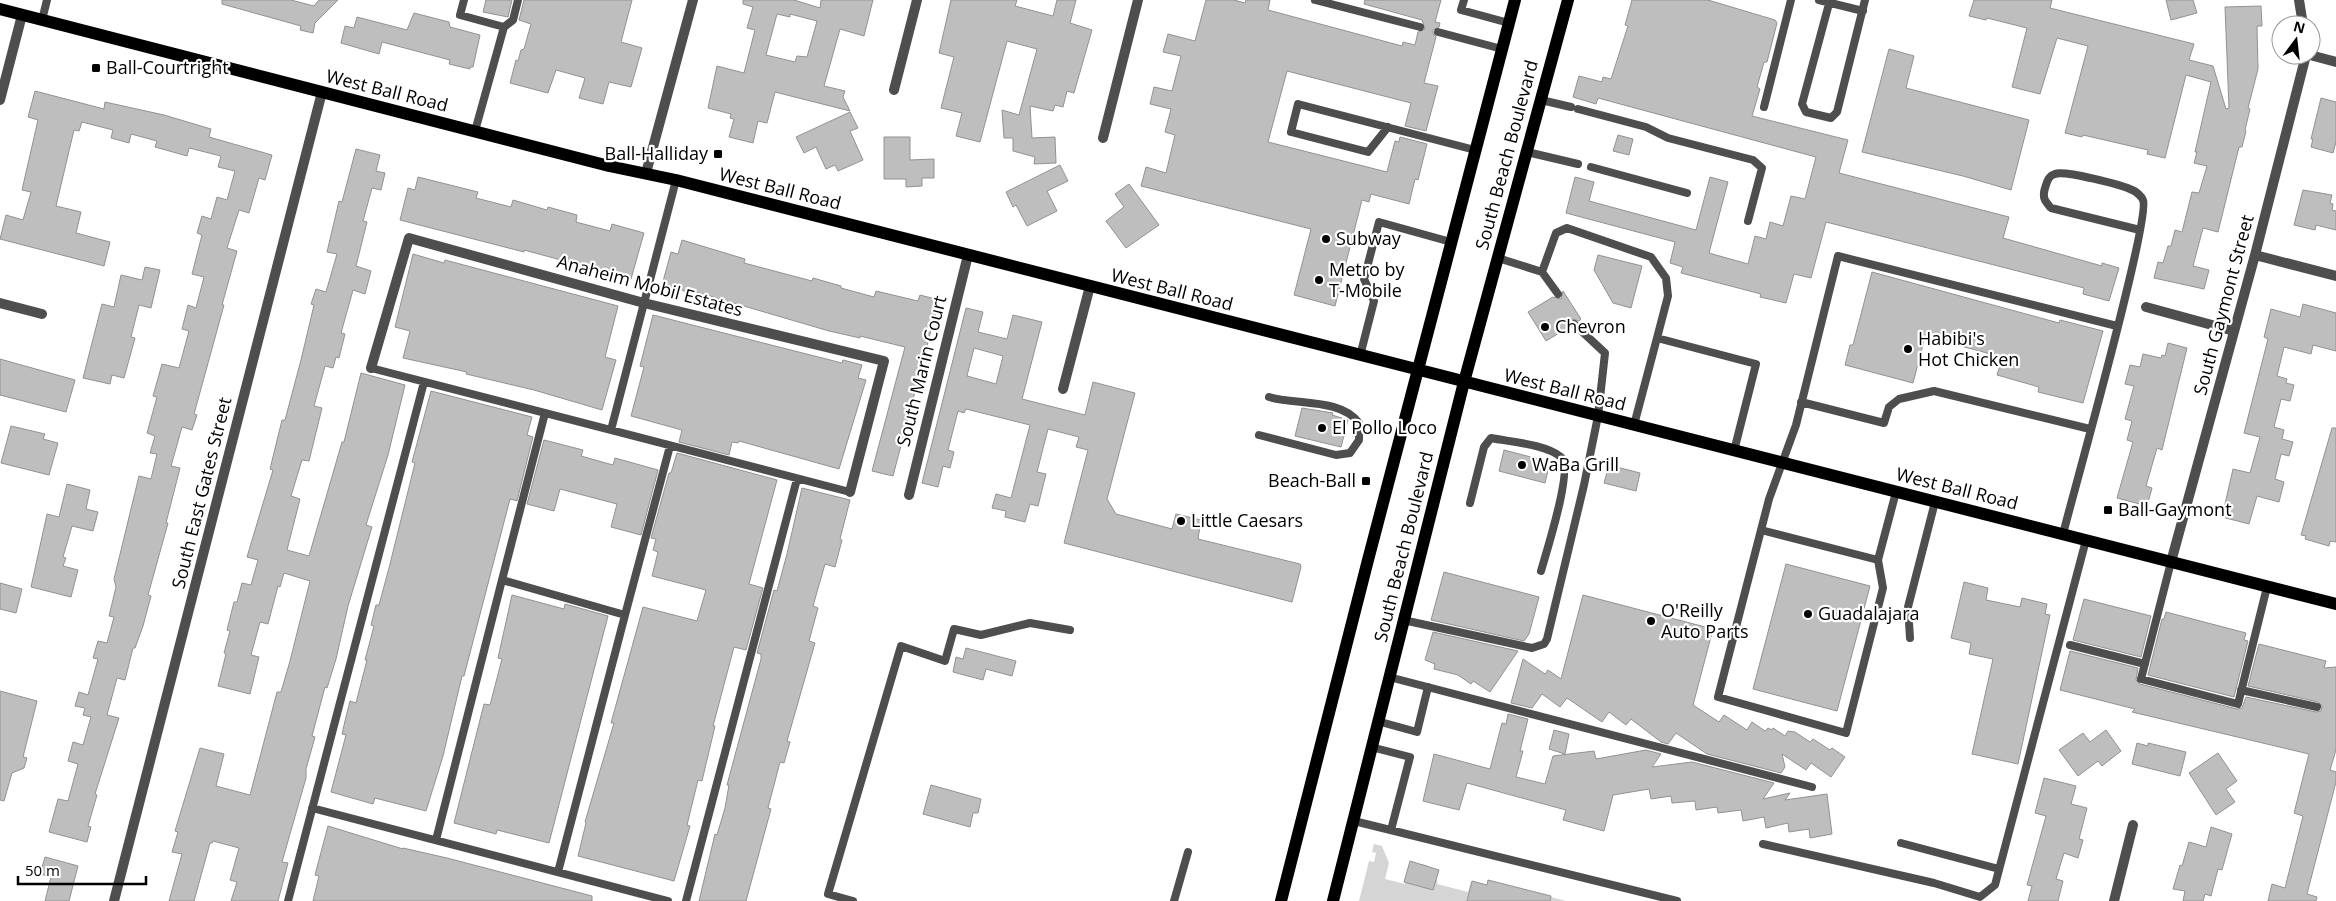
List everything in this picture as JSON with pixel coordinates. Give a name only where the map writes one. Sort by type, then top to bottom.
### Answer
[{"type":"main road","name":"South Beach Boulevard","points":[[1281,901],[1417,370],[1515,0]]},
{"type":"main road","name":"South Beach Boulevard","points":[[1333,901],[1464,382],[1568,0]]},
{"type":"main road","name":"West Ball Road","points":[[0,9],[475,132],[676,180],[2336,604]]},
{"type":"street","points":[[646,174],[693,0]]},
{"type":"street","points":[[894,90],[917,0]]},
{"type":"street","points":[[1103,138],[1138,0]]},
{"type":"street","points":[[2300,0],[2301,15]]},
{"type":"street","points":[[0,100],[22,15]]},
{"type":"street","points":[[2321,58],[2336,62]]},
{"type":"street","name":"South Gaymont Street","points":[[2170,562],[2255,255],[2303,65]]},
{"type":"street","name":"South East Gates Street","points":[[114,901],[322,92]]},
{"type":"street","name":"Anaheim Mobil Estates","points":[[371,368],[409,238],[644,303],[884,361],[850,492]]},
{"type":"street","name":"South Marin Court","points":[[908,495],[968,255]]},
{"type":"street","points":[[2255,255],[2336,276]]},
{"type":"street","points":[[1063,389],[1090,286]]},
{"type":"street","points":[[0,303],[42,314]]},
{"type":"street","points":[[2146,308],[2234,331]]},
{"type":"street","points":[[2114,901],[2133,825]]},
{"type":"lane","points":[[42,20],[47,0]]},
{"type":"lane","points":[[464,0],[460,15],[504,26]]},
{"type":"lane","points":[[475,132],[504,26],[513,20],[518,0]]},
{"type":"lane","points":[[1315,0],[1420,27]]},
{"type":"lane","points":[[1464,0],[1461,10],[1509,23]]},
{"type":"lane","points":[[1764,107],[1791,0]]},
{"type":"lane","points":[[1819,0],[1830,1],[1863,11]]},
{"type":"lane","points":[[1830,1],[1802,104],[1806,112],[1820,117],[1831,118],[1837,112],[1866,0]]},
{"type":"lane","points":[[1438,32],[1502,50]]},
{"type":"lane","points":[[1541,100],[1646,127],[1668,138],[1753,160],[1762,168],[1748,221]]},
{"type":"lane","points":[[1388,127],[1368,152],[1291,132],[1298,104],[1388,127],[1475,150]]},
{"type":"lane","points":[[1527,152],[1578,164]]},
{"type":"lane","points":[[1591,167],[1687,193]]},
{"type":"lane","points":[[2063,534],[2117,326],[2140,230],[2145,208],[2143,199],[2133,190],[2068,173],[2056,174],[2048,179],[2043,195],[2044,201],[2051,208],[2140,230]]},
{"type":"lane","points":[[610,430],[676,180]]},
{"type":"lane","points":[[1360,356],[1374,301],[1364,279],[1379,222],[1451,242]]},
{"type":"lane","points":[[1542,272],[1556,233],[1567,228],[1651,257],[1666,278],[1668,296],[1634,425]]},
{"type":"lane","points":[[1896,492],[1878,560],[1883,588],[1846,733],[1718,698],[1761,530],[1796,425],[1838,256],[2117,326]]},
{"type":"lane","points":[[1498,258],[1542,272],[1558,294]]},
{"type":"lane","points":[[1403,620],[1532,648],[1544,644],[1547,640],[1566,568],[1598,416],[1604,353],[1574,324]]},
{"type":"lane","points":[[1657,338],[1756,364],[1734,451]]},
{"type":"lane","points":[[371,368],[850,492]]},
{"type":"lane","points":[[288,901],[424,382]]},
{"type":"lane","points":[[1801,402],[1884,423],[1889,407],[1900,399],[1934,392],[2090,429]]},
{"type":"lane","points":[[1259,435],[1336,455],[1350,453],[1359,440],[1359,423],[1348,412],[1304,400],[1281,400],[1269,397]]},
{"type":"lane","points":[[436,840],[545,413]]},
{"type":"lane","points":[[1470,503],[1484,447],[1491,438],[1551,450],[1563,458],[1566,468],[1563,487],[1541,571]]},
{"type":"lane","points":[[558,872],[670,446]]},
{"type":"lane","points":[[686,901],[797,479]]},
{"type":"lane","points":[[1910,638],[1908,607],[1936,502]]},
{"type":"lane","points":[[1761,530],[1878,560]]},
{"type":"lane","points":[[1763,844],[1934,883],[1980,897],[1995,885],[2086,540]]},
{"type":"lane","points":[[2170,562],[2141,679],[2238,704],[2267,587]]},
{"type":"lane","points":[[502,580],[625,615]]},
{"type":"lane","points":[[853,901],[828,894],[901,646],[945,661],[954,629],[981,635],[1030,623],[1070,630]]},
{"type":"lane","points":[[2070,645],[2144,664]]},
{"type":"lane","points":[[1389,677],[1812,787]]},
{"type":"lane","points":[[1377,722],[1417,732],[1428,687]]},
{"type":"lane","points":[[2241,690],[2317,707]]},
{"type":"lane","points":[[1371,746],[1410,757],[1391,830]]},
{"type":"lane","points":[[312,808],[668,901]]},
{"type":"lane","points":[[1354,821],[1677,901]]},
{"type":"lane","points":[[1900,844],[1999,869]]},
{"type":"lane","points":[[1174,901],[1188,852]]},
{"type":"shaded area","points":[[1374,844],[1382,846],[1389,863],[1385,879],[1405,884],[1408,872],[1412,867],[1422,864],[1432,868],[1435,872],[1437,884],[1468,892],[1471,882],[1491,887],[1493,882],[1566,901],[1359,901],[1369,861],[1374,862],[1376,853],[1372,852]]},
{"type":"building","points":[[222,0],[291,0],[314,6],[319,0],[338,0],[315,23],[313,33],[300,30],[301,26],[222,4]]},
{"type":"building","points":[[486,0],[512,0],[508,17],[483,12]]},
{"type":"building","points":[[524,0],[632,0],[621,42],[642,48],[631,87],[609,82],[603,104],[579,98],[585,78],[556,70],[548,93],[510,83],[516,60],[518,61],[521,50],[524,49],[531,24],[519,20]]},
{"type":"building","points":[[743,0],[794,0],[820,8],[821,0],[873,0],[864,36],[840,29],[824,86],[845,91],[843,97],[850,111],[775,92],[767,123],[758,121],[753,143],[729,137],[734,119],[730,118],[731,114],[708,108],[717,66],[744,73],[755,30],[747,28],[753,7],[743,4]],"holes":[[[777,14],[790,17],[790,14],[817,21],[807,57],[797,56],[795,62],[766,55]]]},
{"type":"building","points":[[951,0],[1017,0],[1015,6],[1053,16],[1057,0],[1076,0],[1070,23],[1092,30],[1074,93],[1067,91],[1063,107],[1055,105],[1053,111],[1030,106],[1032,138],[1055,137],[1056,163],[1034,164],[1035,157],[1013,151],[1013,138],[1004,138],[1002,110],[1019,115],[1037,49],[1007,41],[980,142],[956,136],[962,113],[941,108],[954,57],[939,53]]},
{"type":"building","points":[[1206,0],[1234,0],[1245,3],[1246,0],[1270,0],[1268,10],[1402,46],[1403,42],[1415,45],[1418,32],[1425,29],[1422,20],[1364,4],[1365,0],[1441,0],[1435,22],[1440,23],[1439,27],[1433,30],[1433,34],[1436,37],[1424,83],[1438,86],[1426,131],[1405,126],[1411,103],[1287,71],[1268,142],[1387,172],[1395,141],[1399,142],[1400,137],[1427,144],[1418,180],[1415,179],[1409,204],[1371,194],[1369,202],[1362,200],[1335,306],[1294,295],[1311,229],[1141,186],[1146,167],[1166,173],[1175,135],[1165,132],[1171,109],[1150,104],[1154,87],[1172,91],[1181,56],[1163,52],[1168,34],[1195,41]]},
{"type":"building","points":[[1632,0],[1708,0],[1775,20],[1777,23],[1767,62],[1764,62],[1757,87],[1760,89],[1752,116],[1848,140],[1839,173],[2009,217],[2003,238],[2102,266],[2102,263],[2119,268],[2109,301],[2083,294],[2084,288],[1826,222],[1811,278],[1794,274],[1786,303],[1760,297],[1761,294],[1681,273],[1683,267],[1670,263],[1675,242],[1566,213],[1575,177],[1594,182],[1589,201],[1696,230],[1710,177],[1728,182],[1709,253],[1748,264],[1755,236],[1766,239],[1770,222],[1783,226],[1791,196],[1805,199],[1816,157],[1598,98],[1596,104],[1573,97],[1579,76],[1602,82],[1603,77],[1611,79],[1628,26],[1625,25]]},
{"type":"building","points":[[1974,0],[2052,0],[2050,8],[2194,44],[2189,60],[2213,66],[2226,109],[2229,108],[2225,7],[2261,6],[2262,26],[2257,26],[2258,69],[2248,108],[2250,109],[2242,147],[2239,147],[2218,232],[2203,228],[2193,266],[2209,270],[2204,289],[2154,278],[2158,262],[2163,263],[2168,246],[2171,246],[2175,230],[2182,232],[2192,192],[2199,193],[2207,166],[2194,163],[2211,82],[2186,75],[2165,158],[2147,154],[2148,150],[2083,135],[2082,137],[2065,133],[2088,46],[2057,38],[2040,94],[2012,87],[2027,28],[1987,18],[1986,20],[1969,16]]},
{"type":"building","points":[[2166,0],[2193,0],[2197,13],[2171,20]]},
{"type":"building","points":[[414,13],[449,22],[450,27],[480,35],[473,67],[470,67],[470,69],[449,64],[450,60],[382,42],[379,54],[341,43],[345,26],[354,28],[357,17],[407,30]]},
{"type":"building","points":[[1889,49],[1914,56],[1906,88],[2029,120],[2011,190],[1963,176],[1862,152]]},
{"type":"building","points":[[35,91],[104,109],[105,102],[164,115],[211,129],[209,137],[272,155],[265,180],[259,178],[249,213],[239,210],[227,248],[237,251],[194,414],[197,415],[192,430],[182,427],[171,466],[180,468],[166,523],[168,523],[148,595],[151,596],[143,626],[135,648],[133,648],[125,680],[117,678],[107,715],[119,718],[95,794],[97,795],[88,826],[91,827],[87,842],[49,832],[58,799],[68,801],[78,764],[68,761],[73,742],[83,745],[91,717],[83,715],[85,708],[75,706],[79,692],[88,695],[98,659],[93,658],[98,641],[107,643],[114,617],[109,616],[116,587],[114,579],[139,476],[151,479],[157,454],[150,453],[155,436],[147,433],[157,397],[153,396],[162,364],[179,368],[189,331],[182,329],[188,305],[196,308],[204,277],[192,274],[202,235],[197,233],[202,216],[211,219],[217,197],[227,200],[235,171],[218,167],[221,156],[189,148],[187,156],[155,147],[157,141],[131,134],[129,143],[111,138],[113,130],[82,122],[79,131],[74,130],[56,206],[81,212],[76,233],[110,242],[104,266],[0,239],[6,215],[23,220],[31,192],[22,190],[38,120],[28,117]]},
{"type":"building","points":[[2321,98],[2336,102],[2336,142],[2333,153],[2311,147],[2313,139],[2311,139]]},
{"type":"building","points":[[850,112],[858,128],[850,131],[863,160],[838,171],[835,165],[826,169],[816,147],[804,153],[796,137]]},
{"type":"building","points":[[1618,135],[1633,139],[1629,155],[1613,151]]},
{"type":"building","points":[[884,137],[910,137],[910,160],[934,159],[934,178],[922,178],[922,186],[906,187],[906,179],[884,179]]},
{"type":"building","points":[[356,149],[380,155],[376,171],[385,173],[381,190],[372,188],[363,221],[367,222],[356,266],[371,271],[365,294],[353,290],[341,333],[345,334],[339,358],[336,357],[333,368],[325,366],[314,406],[322,408],[309,461],[302,460],[291,496],[300,499],[287,550],[309,556],[342,442],[344,442],[361,373],[405,385],[388,455],[366,525],[372,527],[348,606],[336,659],[327,688],[325,687],[312,736],[315,737],[306,769],[306,778],[282,862],[288,863],[278,901],[231,901],[237,882],[230,880],[239,848],[213,841],[210,843],[194,901],[169,901],[182,854],[172,852],[178,832],[175,831],[200,748],[224,754],[216,786],[250,795],[277,692],[281,692],[290,661],[310,581],[284,573],[280,587],[278,586],[268,624],[260,622],[251,655],[259,657],[250,694],[218,686],[226,654],[224,653],[230,631],[227,630],[234,602],[237,602],[242,583],[251,585],[258,560],[247,557],[273,470],[270,469],[282,420],[285,420],[301,360],[314,305],[311,304],[316,289],[326,292],[337,254],[327,252],[339,201],[342,202]]},
{"type":"building","points":[[1060,165],[1068,181],[1047,191],[1057,211],[1027,226],[1016,205],[1013,207],[1006,192]]},
{"type":"building","points":[[418,177],[478,192],[476,198],[511,207],[513,200],[547,210],[548,207],[577,215],[576,222],[610,231],[612,224],[644,233],[631,279],[524,250],[524,252],[400,220],[408,188],[415,190]]},
{"type":"building","points":[[1129,184],[1159,225],[1126,248],[1106,221],[1124,207],[1115,194]]},
{"type":"building","points":[[2303,190],[2332,195],[2330,203],[2333,204],[2332,210],[2336,211],[2336,230],[2316,225],[2315,230],[2294,225]]},
{"type":"building","points":[[682,240],[745,259],[744,263],[812,281],[813,278],[874,297],[876,291],[918,301],[920,295],[939,300],[893,476],[872,471],[905,347],[829,331],[696,292],[696,294],[662,285],[671,252],[678,254]]},
{"type":"building","points":[[413,254],[444,263],[445,260],[618,306],[605,357],[616,360],[602,410],[534,390],[466,374],[467,372],[403,358],[410,331],[395,327]]},
{"type":"building","points":[[1598,255],[1642,266],[1631,308],[1613,303],[1594,270]]},
{"type":"building","points":[[145,267],[160,270],[151,308],[139,305],[131,337],[135,338],[124,378],[112,375],[110,384],[83,378],[102,304],[114,307],[121,275],[142,280]]},
{"type":"building","points":[[1872,272],[2059,323],[2060,320],[2103,331],[2083,403],[2038,392],[2039,387],[1997,375],[2001,362],[1986,358],[1987,353],[1927,337],[1925,337],[1913,383],[1845,365],[1850,345],[1853,345]]},
{"type":"building","points":[[1563,291],[1581,319],[1579,321],[1572,319],[1569,322],[1569,327],[1546,341],[1528,312],[1553,297],[1561,299]]},
{"type":"building","points":[[2303,304],[2336,313],[2336,351],[2313,345],[2311,354],[2284,347],[2277,376],[2287,379],[2286,383],[2294,385],[2290,401],[2281,399],[2274,427],[2284,430],[2282,439],[2293,442],[2289,456],[2281,454],[2275,479],[2284,482],[2279,502],[2257,496],[2249,524],[2222,517],[2233,469],[2250,473],[2260,437],[2244,433],[2268,339],[2264,337],[2271,309],[2300,317]]},
{"type":"building","points":[[966,308],[983,312],[978,332],[1007,339],[1013,315],[1042,322],[1022,399],[1085,415],[1093,382],[1135,393],[1107,499],[1116,514],[1172,529],[1176,514],[1201,520],[1198,539],[1300,564],[1301,567],[1292,602],[1064,543],[1088,450],[1076,447],[1079,437],[1048,429],[1037,472],[1046,474],[1038,506],[1030,504],[1025,522],[1005,517],[1006,511],[992,508],[996,494],[1011,498],[1030,425],[966,409],[964,413],[958,411],[948,450],[954,452],[950,468],[943,466],[938,487],[922,483]],"holes":[[[974,348],[1003,356],[996,384],[967,376]]]},
{"type":"building","points":[[653,315],[842,363],[843,360],[862,365],[858,378],[866,380],[839,469],[739,441],[738,443],[732,442],[729,455],[679,442],[682,430],[631,416],[644,367],[640,366]]},
{"type":"building","points":[[2168,343],[2187,348],[2162,450],[2157,448],[2146,486],[2152,488],[2147,506],[2117,498],[2133,442],[2127,440],[2132,421],[2125,419],[2134,386],[2125,384],[2130,365],[2140,367],[2143,354],[2161,358],[2162,355],[2165,356]]},
{"type":"building","points":[[0,359],[75,380],[66,412],[0,395]]},
{"type":"building","points":[[431,391],[532,417],[527,435],[533,437],[517,501],[510,499],[464,676],[462,676],[443,756],[426,811],[375,798],[373,804],[331,792],[346,735],[342,734],[345,721],[350,701],[356,703],[374,626],[371,625],[376,605],[379,605],[389,568],[415,463],[412,462]]},
{"type":"building","name":"El Pollo Loco","points":[[1302,408],[1333,413],[1332,415],[1348,420],[1341,447],[1295,436]]},
{"type":"building","points":[[11,426],[45,434],[43,439],[58,443],[49,475],[1,463]]},
{"type":"building","points":[[2332,428],[2336,428],[2336,542],[2330,541],[2329,546],[2305,539],[2306,536],[2301,535]]},
{"type":"building","points":[[544,440],[583,450],[581,456],[613,465],[615,458],[658,470],[641,535],[611,527],[617,504],[560,489],[554,511],[527,504]]},
{"type":"building","points":[[1504,450],[1550,462],[1545,483],[1499,471]]},
{"type":"building","points":[[677,453],[777,480],[749,584],[763,588],[746,650],[734,647],[713,726],[715,726],[702,781],[698,780],[687,825],[690,826],[674,881],[578,856],[585,822],[614,723],[611,723],[643,607],[697,621],[706,590],[652,576],[658,552],[653,550],[656,539],[651,538],[669,473],[671,473]]},
{"type":"building","points":[[1609,465],[1640,473],[1636,491],[1604,483]]},
{"type":"building","points":[[67,484],[90,490],[86,509],[98,512],[93,531],[72,526],[63,557],[66,558],[63,566],[78,570],[71,597],[31,587],[47,514],[59,517]]},
{"type":"building","points":[[802,488],[850,500],[840,539],[842,540],[835,567],[825,564],[813,606],[818,608],[809,641],[815,643],[787,741],[790,742],[784,763],[780,762],[768,808],[771,809],[746,901],[699,901],[715,834],[717,835],[725,808],[729,785],[727,785],[761,659],[761,654],[757,653],[774,590],[777,591]]},
{"type":"building","points":[[1786,564],[1870,586],[1837,711],[1753,689]]},
{"type":"building","points":[[1444,572],[1539,597],[1529,634],[1524,641],[1431,620]]},
{"type":"building","points":[[1964,582],[1988,588],[1986,600],[2020,607],[2022,598],[2047,604],[2045,614],[2050,615],[2018,764],[1972,754],[1993,659],[1969,654],[1971,643],[1951,638]]},
{"type":"building","points":[[0,583],[22,589],[16,613],[0,609]]},
{"type":"building","points":[[512,595],[564,609],[565,604],[608,616],[549,843],[497,830],[496,834],[454,823],[484,704],[490,705],[502,659],[498,658]]},
{"type":"building","points":[[1583,595],[1713,629],[1693,705],[1719,722],[1724,715],[1747,730],[1752,722],[1765,731],[1768,728],[1772,730],[1773,728],[1785,736],[1788,731],[1795,732],[1810,742],[1813,739],[1830,750],[1832,748],[1845,757],[1831,777],[1811,763],[1806,770],[1782,754],[1785,767],[1781,773],[1707,754],[1676,733],[1668,744],[1661,742],[1631,719],[1626,725],[1609,712],[1602,722],[1567,698],[1560,707],[1542,694],[1532,708],[1511,703],[1523,659],[1545,674],[1548,670],[1561,679]]},
{"type":"building","points":[[2084,599],[2151,616],[2141,657],[2073,640]]},
{"type":"building","points":[[2166,612],[2246,633],[2244,640],[2248,641],[2234,697],[2148,675],[2162,619],[2164,619]]},
{"type":"building","points":[[1433,632],[1518,651],[1490,692],[1473,681],[1471,684],[1458,675],[1434,669],[1435,664],[1425,660]]},
{"type":"building","points":[[2259,644],[2326,661],[2324,668],[2336,667],[2336,750],[2330,770],[2336,772],[2336,782],[2307,894],[2317,897],[2316,901],[2268,901],[2272,884],[2285,888],[2303,816],[2294,813],[2309,754],[2132,712],[2135,709],[2060,690],[2070,651],[2138,668],[2136,680],[2140,684],[2237,709],[2242,708],[2246,697],[2316,712],[2321,711],[2322,706],[2318,702],[2248,686]]},
{"type":"building","points":[[966,648],[1016,661],[1012,676],[986,669],[983,680],[953,672],[956,657],[963,659]]},
{"type":"building","points":[[0,691],[37,701],[23,757],[27,758],[24,768],[12,773],[4,801],[0,800]]},
{"type":"building","points":[[1508,714],[1528,719],[1520,751],[1523,751],[1516,777],[1545,784],[1553,756],[1594,751],[1596,759],[1646,750],[1661,754],[1652,767],[1692,762],[1774,783],[1763,799],[1790,793],[1785,800],[1827,794],[1832,834],[1810,838],[1809,829],[1789,832],[1788,823],[1766,828],[1764,817],[1743,821],[1741,810],[1718,813],[1717,807],[1696,810],[1695,801],[1672,803],[1671,796],[1651,799],[1649,789],[1613,795],[1604,831],[1563,820],[1566,810],[1467,783],[1459,810],[1423,801],[1434,754],[1490,769],[1502,723],[1506,724]]},
{"type":"building","points":[[1554,730],[1569,734],[1565,754],[1549,749]]},
{"type":"building","points":[[2106,730],[2121,751],[2102,766],[2098,761],[2078,776],[2059,750],[2083,733],[2090,742]]},
{"type":"building","points":[[2137,743],[2148,746],[2148,743],[2186,752],[2180,776],[2132,764]]},
{"type":"building","points":[[2218,753],[2237,781],[2226,789],[2235,802],[2216,815],[2189,773]]},
{"type":"building","points":[[2044,778],[2076,786],[2071,804],[2087,808],[2079,839],[2083,840],[2078,858],[2064,853],[2056,879],[2063,881],[2058,901],[2028,901],[2032,886],[2027,885],[2046,816],[2035,813]]},
{"type":"building","points":[[931,785],[981,799],[978,813],[973,813],[970,827],[923,814]]},
{"type":"building","points":[[328,826],[403,849],[447,858],[592,896],[592,901],[313,901],[319,876],[315,875]]},
{"type":"building","points":[[2211,827],[2232,834],[2222,870],[2218,869],[2211,896],[2205,894],[2203,901],[2183,901],[2185,891],[2173,889],[2180,865],[2182,866],[2189,842],[2206,847]]},
{"type":"building","points":[[45,857],[78,866],[69,901],[45,901],[51,877],[40,874]]},
{"type":"building","points":[[1410,861],[1439,870],[1433,890],[1404,882]]},
{"type":"building","points":[[1488,880],[1551,896],[1550,901],[1467,901],[1472,881],[1487,885]]},
{"type":"place","name":"Ball-Courtright","points":[[96,68]]},
{"type":"place","name":"Ball-Halliday","points":[[718,154]]},
{"type":"place","name":"Subway","points":[[1326,239]]},
{"type":"place","name":"Metro by T-Mobile","points":[[1319,280]]},
{"type":"place","name":"Chevron","points":[[1545,327]]},
{"type":"place","name":"Habibi's Hot Chicken","points":[[1908,349]]},
{"type":"place","name":"El Pollo Loco","points":[[1322,428]]},
{"type":"place","name":"WaBa Grill","points":[[1522,465]]},
{"type":"place","name":"Beach-Ball","points":[[1366,481]]},
{"type":"place","name":"Ball-Gaymont","points":[[2108,510]]},
{"type":"place","name":"Little Caesars","points":[[1181,521]]},
{"type":"place","name":"Guadalajara","points":[[1808,614]]},
{"type":"place","name":"O'Reilly Auto Parts","points":[[1651,621]]}]
